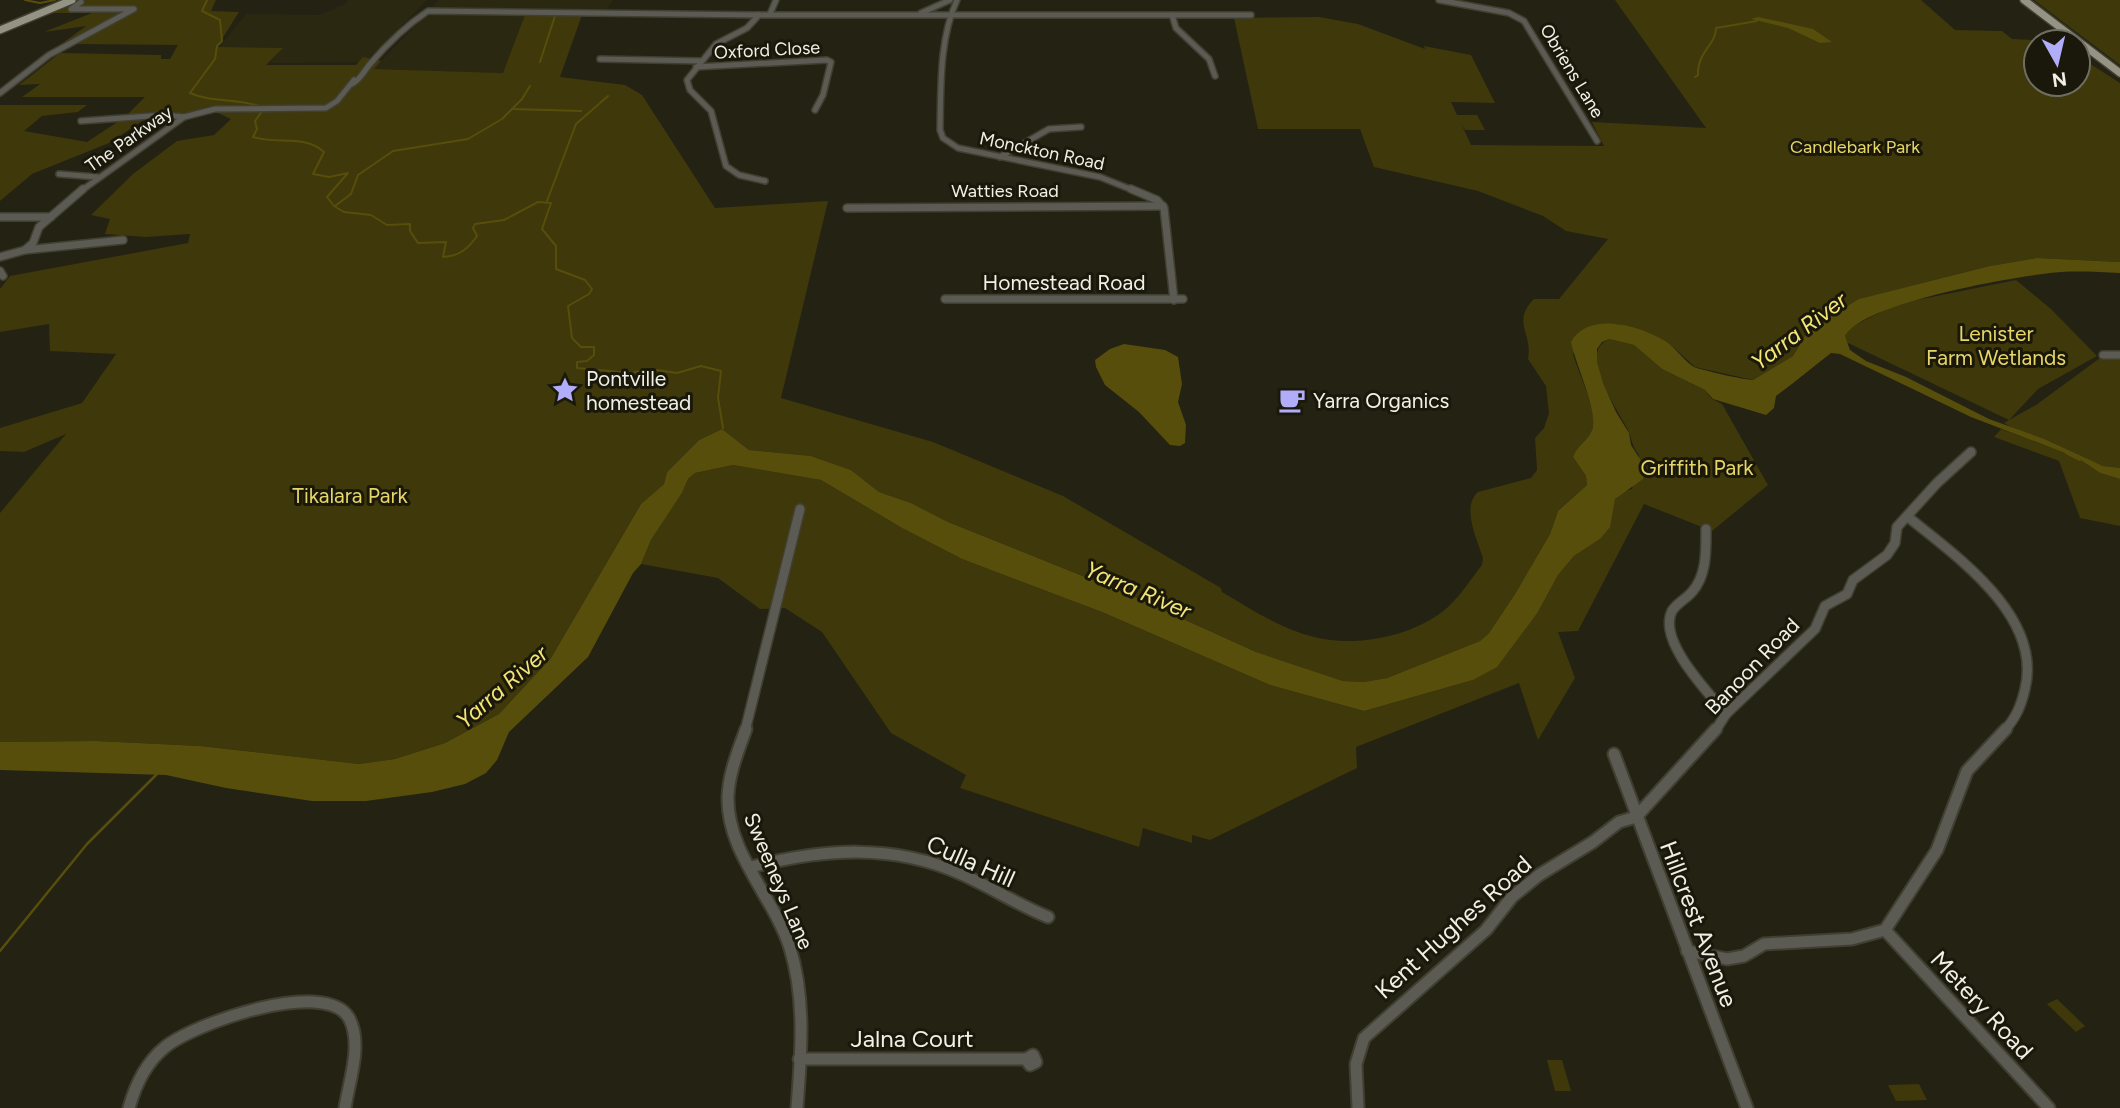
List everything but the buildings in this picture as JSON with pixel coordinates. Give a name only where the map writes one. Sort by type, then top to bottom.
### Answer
[{"type":"main road","points":[[0,30],[71,0]]},
{"type":"main road","points":[[2016,0],[2053,28]]},
{"type":"main road","points":[[2024,0],[2120,76]]},
{"type":"street","points":[[0,93],[49,55],[134,9],[71,9],[80,2],[71,0]]},
{"type":"street","points":[[771,14],[776,0]]},
{"type":"street","points":[[924,14],[950,0]]},
{"type":"street","points":[[950,15],[957,0]]},
{"type":"street","name":"Obriens Lane","points":[[1439,0],[1509,13],[1524,21],[1597,141]]},
{"type":"street","points":[[431,4],[428,11],[758,15],[1251,15]]},
{"type":"street","name":"The Parkway","points":[[25,250],[33,243],[39,227],[97,177],[184,117],[207,110],[326,108],[338,100],[416,17],[428,11]]},
{"type":"street","points":[[758,15],[747,27],[719,41],[687,80],[688,87],[712,111],[721,159],[727,170],[740,177],[765,181]]},
{"type":"street","name":"Monckton Road","points":[[950,15],[941,135],[953,146],[1109,179],[1157,200],[1163,206]]},
{"type":"street","points":[[1172,15],[1176,28],[1207,57],[1215,76]]},
{"type":"street","points":[[600,59],[702,61]]},
{"type":"street","name":"Oxford Close","points":[[696,67],[827,60],[831,62],[829,77],[815,110]]},
{"type":"street","points":[[81,121],[164,114],[184,117]]},
{"type":"street","points":[[1000,157],[1049,129],[1081,127]]},
{"type":"street","points":[[59,174],[97,177]]},
{"type":"street","name":"Watties Road","points":[[847,208],[1163,206]]},
{"type":"street","name":"Homestead Road","points":[[945,299],[1179,299],[1163,206]]},
{"type":"street","points":[[0,217],[51,217]]},
{"type":"street","points":[[1,272],[2,256],[25,250],[101,240],[123,240]]},
{"type":"street","points":[[2103,355],[2120,355]]},
{"type":"street","name":"Banoon Road","points":[[1636,817],[1651,798],[1710,739],[1726,714],[1815,629],[1825,606],[1847,594],[1853,580],[1887,555],[1895,543],[1895,530],[1937,483],[1971,452]]},
{"type":"street","name":"Sweeneys Lane","points":[[797,1108],[799,996],[792,960],[783,930],[730,819],[730,779],[754,701],[800,509]]},
{"type":"street","points":[[1687,951],[1727,959],[1744,956],[1764,944],[1852,939],[1885,930],[1937,850],[1967,771],[1990,744],[2011,726],[2022,705],[2029,673],[2027,650],[2015,623],[1995,594],[1977,575],[1908,517]]},
{"type":"street","points":[[1706,529],[1705,561],[1699,583],[1673,611],[1669,626],[1679,654],[1726,714]]},
{"type":"street","name":"Hillcrest Avenue","points":[[1614,754],[1746,1108]]},
{"type":"street","name":"Kent Hughes Road","points":[[1358,1108],[1354,1070],[1358,1048],[1364,1038],[1486,930],[1512,897],[1619,822],[1636,817]]},
{"type":"street","name":"Culla Hill","points":[[751,867],[798,854],[856,849],[912,856],[961,874],[1024,909],[1048,917]]},
{"type":"street","name":"Metery Road","points":[[1885,930],[2049,1108]]},
{"type":"street","points":[[128,1108],[146,1070],[163,1048],[183,1034],[197,1027],[274,1006],[312,1001],[341,1008],[354,1029],[356,1039],[345,1108]]},
{"type":"street","name":"Jalna Court","points":[[799,1059],[1026,1059]]},
{"type":"shaded area","points":[[348,0],[427,0],[365,62],[270,63],[282,48],[219,47],[246,14],[320,15],[345,4]]},
{"type":"shaded area","points":[[438,0],[613,0],[607,9],[432,8]]},
{"type":"shaded area","points":[[525,15],[504,73],[373,69],[424,17]]},
{"type":"shaded area","points":[[1758,17],[1813,29],[1832,42],[1820,43],[1788,28],[1751,19]]},
{"type":"shaded area","points":[[2037,258],[2120,262],[2120,273],[2041,274],[1945,292],[1881,312],[1858,324],[1845,336],[1850,350],[1866,361],[1906,377],[1989,419],[2044,439],[2103,466],[2120,468],[2120,479],[2100,473],[2078,458],[1971,417],[1840,354],[1831,353],[1776,396],[1774,408],[1766,415],[1713,399],[1705,390],[1662,369],[1634,345],[1609,339],[1602,342],[1597,349],[1597,362],[1616,412],[1629,433],[1631,445],[1645,467],[1643,479],[1615,499],[1610,527],[1600,539],[1574,556],[1558,575],[1538,612],[1497,667],[1473,680],[1364,711],[1270,685],[1102,612],[962,559],[902,528],[821,480],[733,465],[695,473],[688,479],[682,493],[651,540],[641,564],[633,573],[588,657],[509,732],[497,760],[486,773],[465,784],[432,792],[366,801],[312,801],[226,788],[166,775],[0,770],[0,742],[96,741],[200,746],[359,764],[395,759],[445,743],[499,714],[551,658],[641,504],[664,484],[667,472],[699,440],[722,429],[749,450],[811,456],[851,470],[879,492],[1130,595],[1256,652],[1343,681],[1364,682],[1387,678],[1480,641],[1489,633],[1550,534],[1558,511],[1587,485],[1586,476],[1573,457],[1590,434],[1593,422],[1571,342],[1579,332],[1589,326],[1602,324],[1629,326],[1665,341],[1694,367],[1753,380],[1793,356],[1805,336],[1824,320],[1859,299],[1990,266]]},
{"type":"shaded area","points":[[1124,344],[1165,350],[1178,357],[1182,384],[1178,402],[1186,425],[1185,443],[1180,446],[1170,445],[1139,412],[1105,385],[1095,360],[1110,349]]},
{"type":"green space","points":[[79,0],[216,0],[211,11],[239,12],[217,47],[283,48],[266,65],[356,65],[363,57],[381,61],[374,69],[503,73],[525,15],[582,15],[560,77],[625,85],[642,95],[715,208],[828,201],[781,398],[933,442],[1063,496],[1221,588],[1222,592],[1266,618],[1290,629],[1331,640],[1385,637],[1419,625],[1448,607],[1482,565],[1483,558],[1474,533],[1471,514],[1473,498],[1478,492],[1531,478],[1537,470],[1535,438],[1544,428],[1549,413],[1546,386],[1528,359],[1524,314],[1534,299],[1559,299],[1608,239],[1566,231],[1543,216],[1478,191],[1374,167],[1360,129],[1258,129],[1234,18],[1319,17],[1358,24],[1425,49],[1424,46],[1471,55],[1495,103],[1451,102],[1457,115],[1477,115],[1485,130],[1465,130],[1461,123],[1471,145],[1604,146],[1592,122],[1706,128],[1615,0],[1921,0],[1955,30],[2002,31],[2012,39],[2022,40],[2022,98],[2092,98],[2092,65],[2120,83],[2120,262],[2037,258],[1990,266],[1860,299],[1824,320],[1805,336],[1793,356],[1753,380],[1695,367],[1674,348],[1645,333],[1617,324],[1594,326],[1573,354],[1593,414],[1592,430],[1573,457],[1586,476],[1587,485],[1558,511],[1550,534],[1489,633],[1480,641],[1387,678],[1364,682],[1343,681],[1256,652],[1130,595],[879,492],[851,470],[811,456],[749,450],[722,429],[699,440],[667,472],[664,484],[641,504],[551,658],[499,714],[445,743],[395,759],[359,764],[200,746],[96,741],[0,742],[0,513],[66,434],[24,452],[0,451],[0,428],[82,403],[116,354],[50,351],[49,324],[0,332],[0,289],[10,276],[188,243],[190,234],[146,237],[105,234],[110,219],[91,215],[133,174],[177,141],[214,135],[231,119],[209,109],[188,115],[125,117],[145,97],[22,97],[40,84],[19,85],[60,53],[161,55],[161,59],[170,59],[178,45],[74,44],[129,11],[64,45],[60,45],[86,26],[44,32],[92,13],[45,13],[70,2],[78,4],[83,1]]},
{"type":"green space","points":[[2034,0],[2120,0],[2120,65],[2092,44],[2092,28],[2071,28]]},
{"type":"green space","points":[[0,105],[87,105],[78,112],[42,116],[24,131],[87,142],[119,121],[145,119],[109,143],[32,174],[0,201]]},
{"type":"green space","name":"Lenister Farm Wetlands","points":[[2016,280],[2051,309],[2097,356],[2038,389],[2009,420],[1846,342],[1845,336],[1849,328],[1897,304]]},
{"type":"green space","name":"Griffith Park","points":[[1609,339],[1634,345],[1662,369],[1705,390],[1712,399],[1722,404],[1768,485],[1712,531],[1644,504],[1578,631],[1558,632],[1575,678],[1538,740],[1519,683],[1356,747],[1357,768],[1210,840],[1192,835],[1192,843],[1143,828],[1139,847],[960,788],[966,775],[891,733],[822,632],[785,608],[760,609],[718,578],[641,564],[651,540],[682,493],[688,479],[695,473],[733,465],[821,480],[902,528],[962,559],[1102,612],[1270,685],[1364,711],[1473,680],[1538,612],[1558,575],[1574,556],[1600,539],[1615,499],[1621,492],[1632,489],[1639,455],[1609,397],[1598,369],[1597,356],[1600,346]]},
{"type":"green space","points":[[2120,357],[2120,468],[2103,466],[2004,423],[2036,405],[2100,358]]},
{"type":"green space","points":[[2001,429],[2079,458],[2100,473],[2120,479],[2120,526],[2080,518],[2059,461],[1994,437]]},
{"type":"green space","points":[[2057,999],[2085,1026],[2076,1032],[2047,1004]]},
{"type":"green space","points":[[1547,1060],[1562,1060],[1571,1091],[1555,1091]]},
{"type":"green space","points":[[1919,1084],[1927,1100],[1896,1101],[1888,1085]]},
{"type":"waterway","points":[[25,0],[40,3],[55,0]]},
{"type":"waterway","points":[[207,0],[202,11],[220,20],[222,41],[217,46],[215,59],[190,93],[259,106]]},
{"type":"waterway","points":[[540,62],[555,16]]},
{"type":"waterway","points":[[1695,77],[1698,75],[1700,60],[1713,39],[1716,28],[1757,21]]},
{"type":"waterway","points":[[512,109],[530,86]]},
{"type":"waterway","points":[[547,201],[576,124],[608,96]]},
{"type":"waterway","points":[[335,206],[351,194],[358,175],[393,151],[468,139],[502,119],[512,109]]},
{"type":"waterway","points":[[512,109],[581,111]]},
{"type":"waterway","points":[[263,110],[255,121],[257,129],[253,137],[308,143],[324,152],[313,174],[329,177],[348,173],[327,197],[334,206],[344,212],[371,215],[387,225],[410,224],[410,231],[418,243],[446,242],[443,257],[463,251],[470,245],[477,236],[473,228],[475,224],[504,220],[538,202],[551,203],[542,229],[556,246],[556,269],[585,280],[592,289],[589,294],[568,306],[572,338],[581,347],[594,347],[594,355],[587,361],[577,362],[577,368],[631,373],[650,369],[677,373],[701,366],[721,371],[718,398],[723,428]]},
{"type":"waterway","points":[[2066,453],[2080,460]]},
{"type":"waterway","points":[[0,951],[87,844],[157,774]]},
{"type":"place","name":"Pontville homestead","points":[[565,390]]},
{"type":"place","name":"Yarra Organics","points":[[1292,400]]},
{"type":"park label","name":"Candlebark Park","points":[[1855,147]]},
{"type":"park label","name":"Tikalara Park","points":[[350,495]]},
{"type":"water label","name":"Yarra River","points":[[1799,331]]},
{"type":"water label","name":"Yarra River","points":[[1138,590]]},
{"type":"water label","name":"Yarra River","points":[[502,687]]}]
